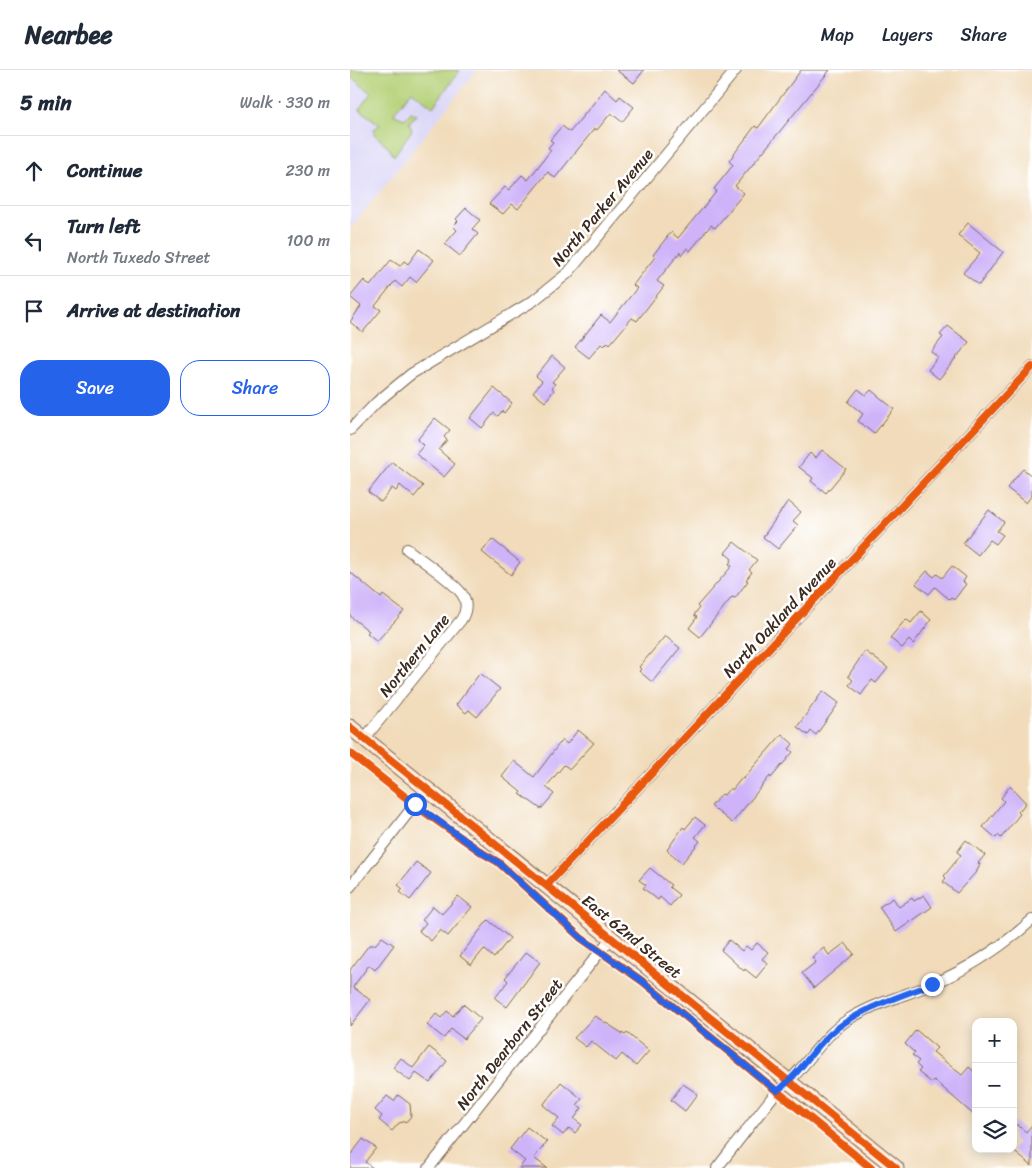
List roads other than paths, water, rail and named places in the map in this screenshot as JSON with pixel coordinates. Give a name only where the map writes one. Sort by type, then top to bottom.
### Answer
[{"type":"street","name":"North Parker Avenue","points":[[350,430],[377,402],[406,378],[437,356],[524,307],[568,273],[736,70]]},
{"type":"street","name":"North Oakland Avenue","points":[[547,885],[1032,367]]},
{"type":"street","name":"Northern Lane","points":[[364,739],[461,620],[465,612],[466,606],[461,593],[407,549]]},
{"type":"street","name":"East 62nd Street","points":[[350,727],[896,1168]]},
{"type":"street","points":[[350,887],[427,789]]},
{"type":"street","points":[[717,1168],[777,1091],[789,1082],[821,1042],[841,1025],[861,1013],[932,984],[965,968],[997,948],[1032,920]]},
{"type":"street","name":"North Dearborn Street","points":[[429,1168],[611,938]]}]
